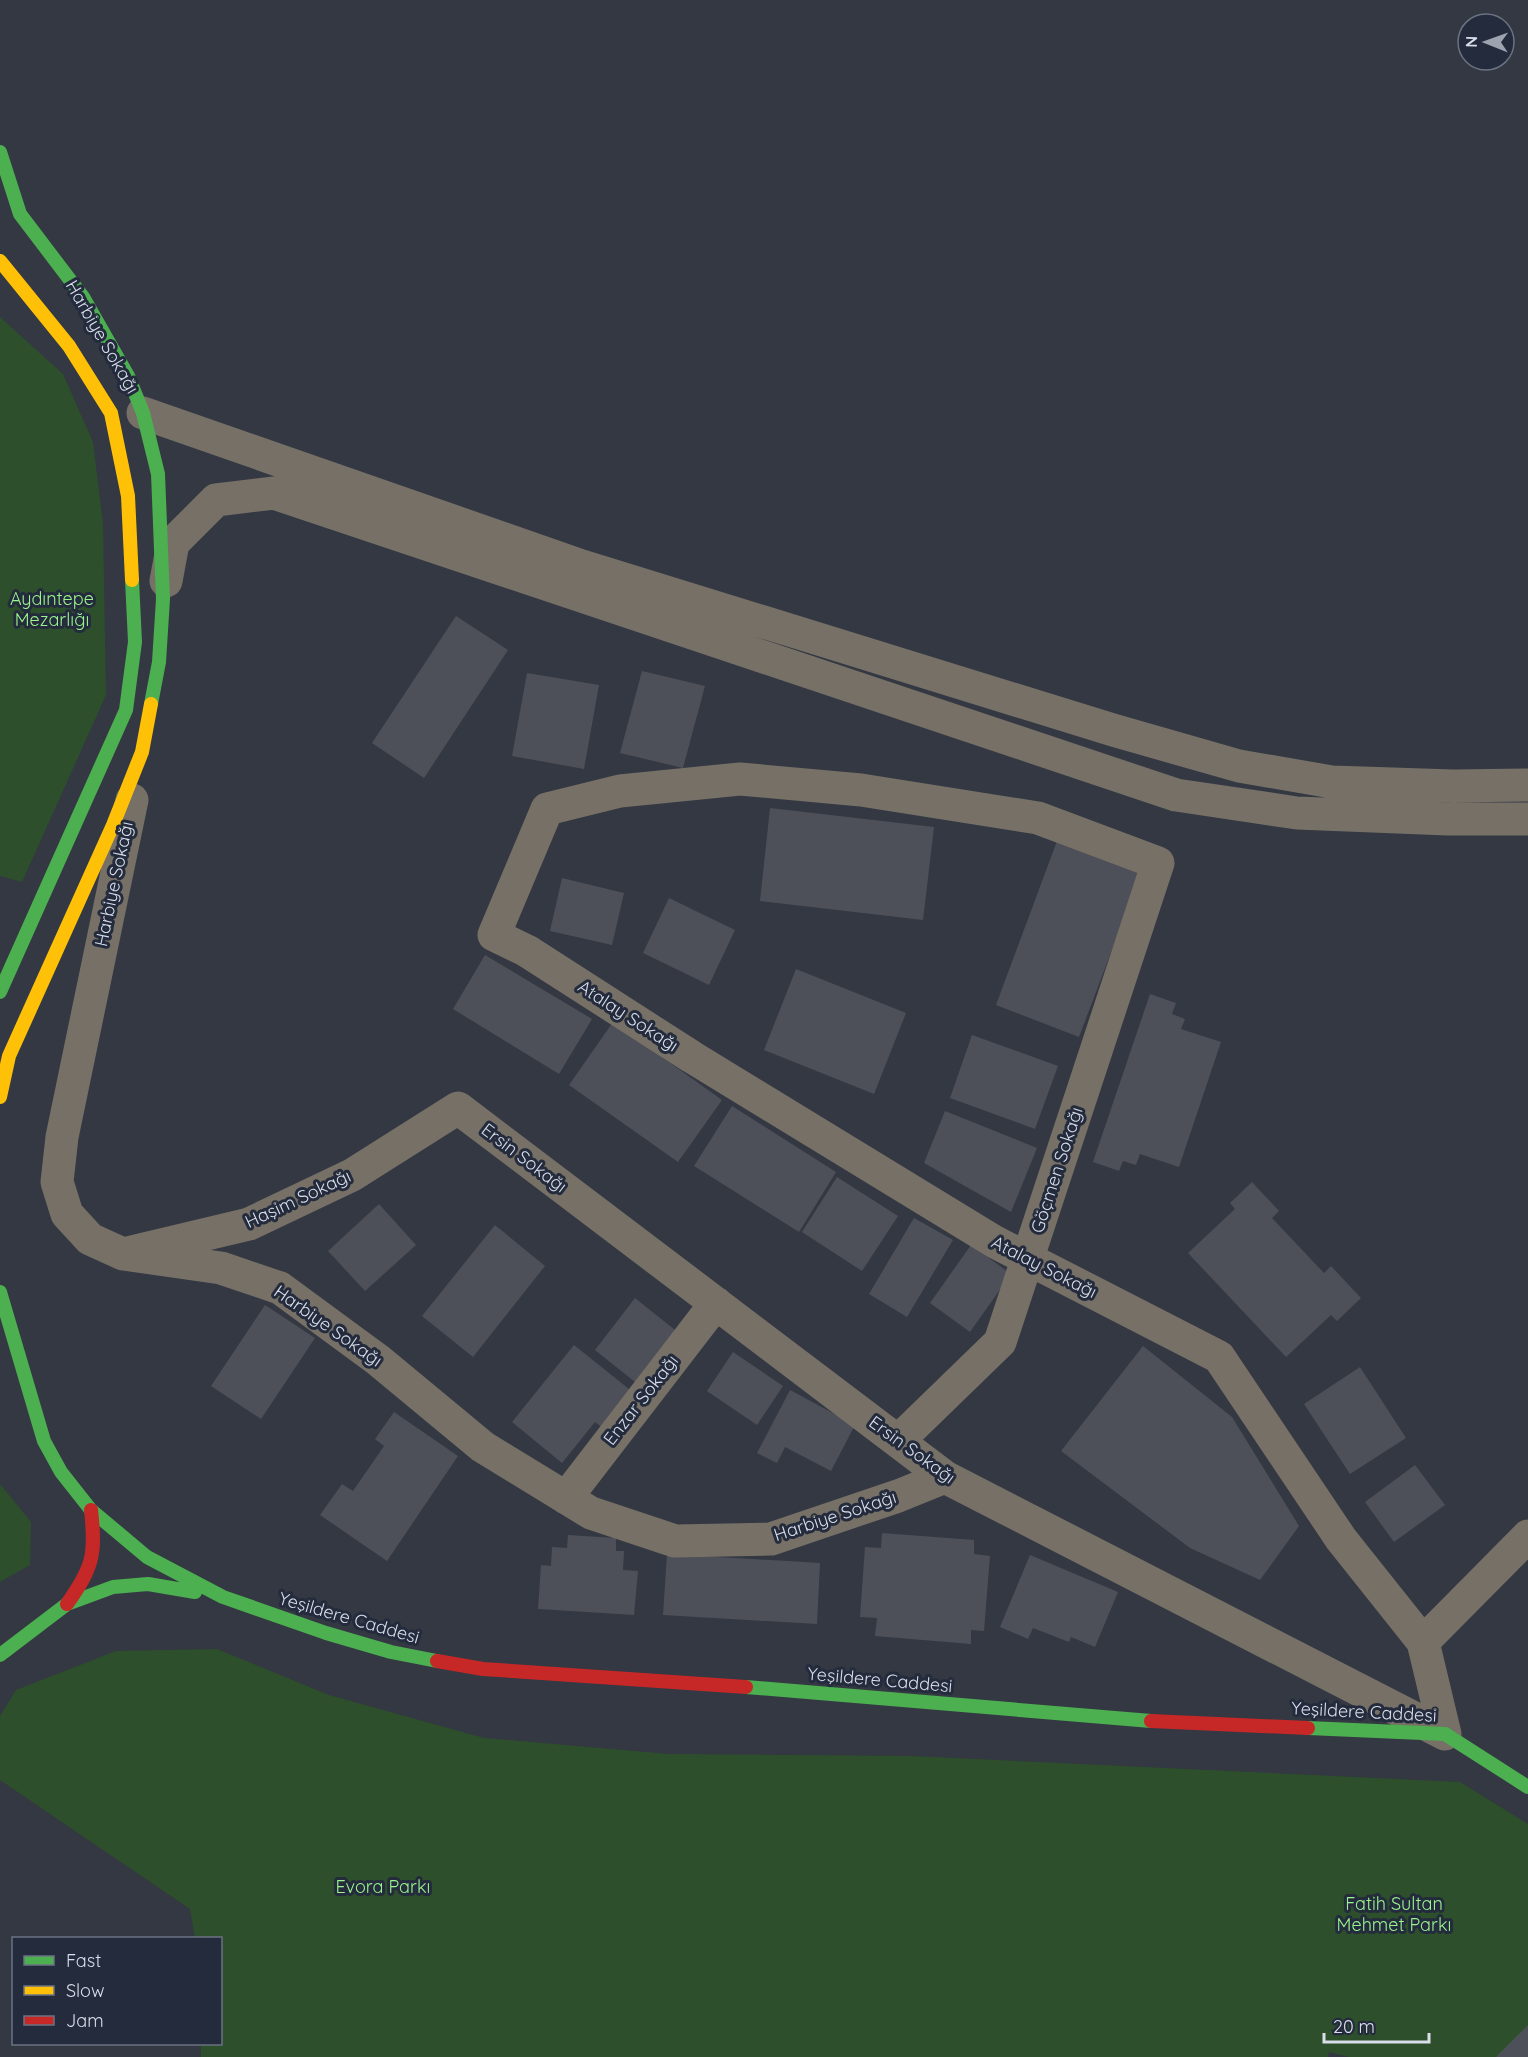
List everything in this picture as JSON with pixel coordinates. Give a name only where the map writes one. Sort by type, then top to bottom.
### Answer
[{"type":"street","name":"Harbiye Sokağı","points":[[0,152],[20,214],[83,297],[128,376],[143,413],[159,474],[163,598],[159,662],[62,1137],[57,1182],[67,1214],[90,1239],[123,1254],[221,1268],[280,1288],[378,1360],[483,1447],[591,1513],[675,1541],[771,1539],[898,1496],[945,1477]]},
{"type":"street","name":"Harbiye Sokağı","points":[[0,261],[69,346],[111,413],[128,496],[135,642],[126,710],[0,992]]},
{"type":"street","points":[[143,413],[582,566],[1113,730],[1239,766],[1332,782],[1453,786],[1528,785]]},
{"type":"street","points":[[163,598],[173,543],[216,500],[274,493],[1176,795],[1297,813],[1448,819],[1528,819]]},
{"type":"street","name":"Harbiye Sokağı","points":[[0,1097],[9,1056],[113,825],[142,752]]},
{"type":"street","name":"Göçmen Sokağı","points":[[494,935],[547,808],[631,790],[740,779],[861,790],[1038,818],[1158,863],[1000,1342],[898,1441]]},
{"type":"street","name":"Atalay Sokağı","points":[[494,935],[527,951],[712,1069],[995,1242],[1219,1357],[1341,1539],[1423,1642],[1444,1734]]},
{"type":"street","name":"Haşim Sokağı","points":[[123,1254],[249,1224],[352,1175],[458,1108]]},
{"type":"street","name":"Ersin Sokağı","points":[[458,1108],[945,1477],[1444,1734]]},
{"type":"street","points":[[0,1292],[44,1441],[61,1472],[91,1510],[147,1557],[224,1597]]},
{"type":"street","name":"Enzar Sokağı","points":[[566,1498],[716,1303]]},
{"type":"street","points":[[15,1389],[31,1402]]},
{"type":"street","points":[[67,1604],[88,1574],[93,1558],[95,1541],[91,1510]]},
{"type":"street","points":[[1423,1642],[1528,1536]]},
{"type":"street","points":[[0,1655],[67,1604],[113,1587],[148,1584],[224,1597]]},
{"type":"street","name":"Yeşildere Caddesi","points":[[224,1597],[326,1634],[391,1652],[483,1670],[732,1686],[1138,1720],[1444,1734],[1528,1787]]},
{"type":"green space","name":"Aydıntepe Mezarlığı","points":[[0,317],[63,374],[93,442],[103,524],[106,695],[22,882],[0,876]]},
{"type":"green space","points":[[0,1484],[31,1522],[30,1565],[0,1582]]},
{"type":"green space","name":"Evora Parkı","points":[[217,1649],[329,1695],[484,1738],[669,1754],[911,1756],[1460,1782],[1528,1824],[1528,2057],[1349,2057],[1329,2052],[1328,2057],[201,2057],[201,2045],[222,2045],[222,1937],[195,1937],[190,1909],[0,1780],[0,1716],[16,1690],[116,1651]]},
{"type":"building","points":[[456,616],[508,650],[424,778],[372,743]]},
{"type":"building","points":[[642,671],[705,686],[683,768],[620,753]]},
{"type":"building","points":[[527,673],[599,685],[584,769],[512,756]]},
{"type":"building","points":[[770,808],[934,827],[923,920],[760,901]]},
{"type":"building","points":[[1057,841],[1141,873],[1079,1037],[996,1005]]},
{"type":"building","points":[[562,878],[624,893],[612,945],[550,931]]},
{"type":"building","points":[[669,898],[735,930],[709,985],[643,953]]},
{"type":"building","points":[[485,955],[592,1019],[559,1074],[453,1009]]},
{"type":"building","points":[[796,969],[906,1013],[874,1094],[764,1050]]},
{"type":"building","points":[[1150,994],[1176,1003],[1172,1014],[1185,1019],[1181,1029],[1221,1042],[1179,1167],[1140,1154],[1136,1165],[1123,1161],[1119,1171],[1093,1162]]},
{"type":"building","points":[[613,1022],[722,1100],[678,1162],[569,1085]]},
{"type":"building","points":[[972,1035],[1058,1066],[1035,1129],[950,1098]]},
{"type":"building","points":[[732,1106],[836,1172],[799,1232],[694,1166]]},
{"type":"building","points":[[945,1111],[1037,1148],[1011,1212],[924,1163]]},
{"type":"building","points":[[837,1177],[898,1216],[862,1271],[802,1232]]},
{"type":"building","points":[[1252,1182],[1279,1211],[1272,1218],[1324,1273],[1331,1266],[1361,1298],[1337,1321],[1331,1315],[1286,1357],[1188,1253],[1235,1209],[1230,1203]]},
{"type":"building","points":[[379,1204],[416,1245],[365,1291],[328,1251]]},
{"type":"building","points":[[914,1218],[953,1240],[907,1317],[869,1294]]},
{"type":"building","points":[[495,1225],[545,1266],[473,1357],[422,1316]]},
{"type":"building","points":[[971,1245],[1011,1274],[970,1332],[930,1303]]},
{"type":"building","points":[[635,1298],[675,1330],[635,1382],[595,1350]]},
{"type":"building","points":[[265,1305],[315,1338],[261,1419],[211,1386]]},
{"type":"building","points":[[574,1345],[634,1393],[604,1429],[595,1422],[562,1463],[512,1422]]},
{"type":"building","points":[[1143,1346],[1232,1417],[1299,1526],[1260,1580],[1190,1548],[1061,1451]]},
{"type":"building","points":[[733,1352],[783,1386],[757,1425],[707,1391]]},
{"type":"building","points":[[1360,1367],[1406,1438],[1350,1474],[1304,1404]]},
{"type":"building","points":[[790,1390],[855,1425],[831,1471],[785,1447],[777,1463],[757,1453]]},
{"type":"building","points":[[394,1412],[458,1456],[387,1561],[320,1515],[342,1484],[353,1491],[384,1446],[375,1439]]},
{"type":"building","points":[[1415,1465],[1445,1505],[1394,1542],[1365,1502]]},
{"type":"building","points":[[882,1533],[974,1540],[974,1554],[990,1556],[984,1631],[971,1630],[971,1644],[875,1636],[877,1618],[860,1617],[865,1547],[881,1548]]},
{"type":"building","points":[[568,1535],[616,1538],[616,1551],[624,1551],[623,1570],[638,1571],[634,1615],[538,1609],[541,1565],[551,1566],[552,1547],[567,1548]]},
{"type":"building","points":[[667,1554],[820,1563],[817,1624],[663,1615]]},
{"type":"building","points":[[1030,1555],[1118,1592],[1095,1647],[1071,1637],[1069,1642],[1033,1628],[1028,1639],[1000,1627]]},
{"type":"building","points":[[1528,2025],[1528,2057],[1496,2057]]},
{"type":"traffic: fast","points":[[0,152],[20,214],[83,297],[128,376],[143,413],[158,474],[163,599],[159,662],[151,704]]},
{"type":"traffic: fast","points":[[0,992],[126,710],[135,642],[132,580]]},
{"type":"traffic: fast","points":[[0,1292],[44,1441],[61,1472],[91,1510],[147,1557],[223,1597],[326,1633],[391,1652],[437,1661]]},
{"type":"traffic: fast","points":[[0,1655],[67,1604],[113,1587],[148,1584],[195,1592]]},
{"type":"traffic: fast","points":[[746,1687],[1151,1721]]},
{"type":"traffic: fast","points":[[1308,1728],[1445,1734],[1528,1787]]},
{"type":"traffic: slow","points":[[0,261],[69,346],[111,413],[128,496],[132,580]]},
{"type":"traffic: slow","points":[[0,1097],[9,1056],[113,825],[142,752],[151,704]]},
{"type":"traffic: jam","points":[[67,1604],[91,1560],[93,1538],[91,1510]]},
{"type":"traffic: jam","points":[[437,1661],[483,1669],[746,1687]]},
{"type":"traffic: jam","points":[[1151,1721],[1308,1728]]},
{"type":"park label","name":"Fatih Sultan Mehmet Parkı","points":[[1394,1914]]}]
